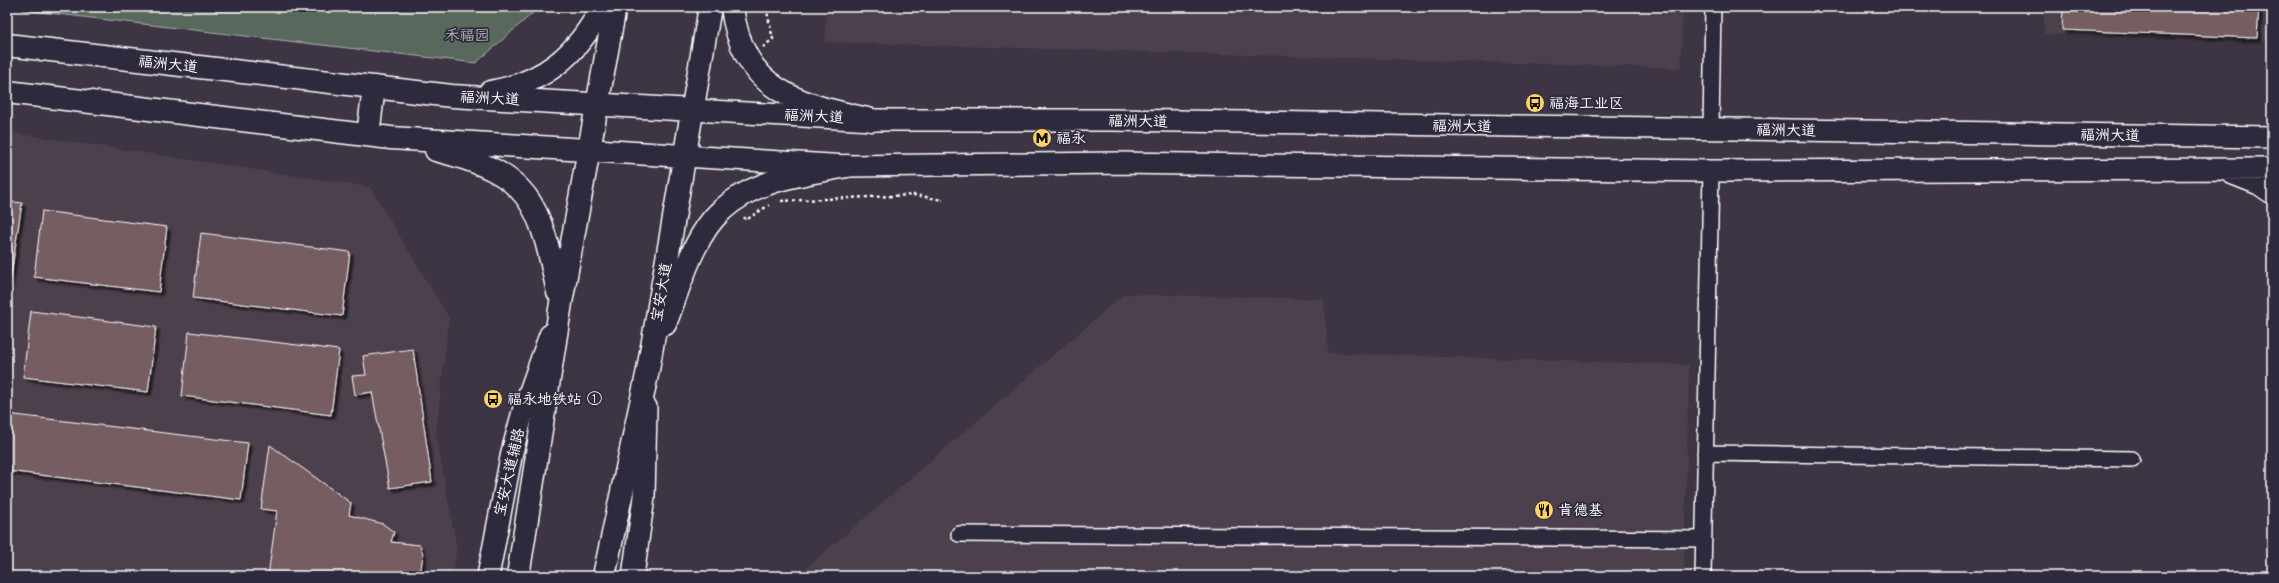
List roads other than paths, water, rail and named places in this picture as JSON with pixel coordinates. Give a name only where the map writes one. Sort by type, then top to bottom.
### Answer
[{"type":"main road","points":[[452,96],[492,91],[516,86],[537,78],[550,70],[572,51],[602,7]]},
{"type":"main road","points":[[518,576],[561,303],[615,7]]},
{"type":"main road","name":"宝安大道","points":[[604,576],[648,370],[710,7]]},
{"type":"main road","points":[[732,7],[741,46],[759,76],[777,90],[802,101],[835,112],[872,120]]},
{"type":"main road","name":"福洲大道","points":[[7,45],[452,96],[872,120],[1110,120],[1711,129],[2266,135]]},
{"type":"main road","points":[[368,135],[374,87]]},
{"type":"main road","points":[[7,92],[391,138],[847,166],[1117,163],[1711,171],[2272,169]]},
{"type":"main road","points":[[391,138],[478,162],[501,173],[517,186],[537,213],[543,228],[561,303]]},
{"type":"main road","points":[[633,576],[644,498],[648,370],[690,262],[709,225],[721,210],[742,195],[767,184],[847,166]]},
{"type":"main road","points":[[2213,169],[2236,174],[2259,184],[2272,193]]},
{"type":"main road","name":"宝安大道辅路","points":[[488,576],[516,437],[524,408],[561,303]]},
{"type":"street","points":[[1711,129],[1713,7]]},
{"type":"street","points":[[1703,576],[1711,171]]},
{"type":"street","points":[[1705,453],[2132,459]]},
{"type":"street","points":[[959,534],[1703,539]]},
{"type":"place","name":"福海工业区","points":[[1535,103]]},
{"type":"place","name":"福永","points":[[1042,138]]},
{"type":"place","name":"福永地铁站 ①","points":[[493,399]]},
{"type":"place","name":"肯德基","points":[[1544,510]]},
{"type":"park label","name":"禾福园","points":[[467,35]]}]
